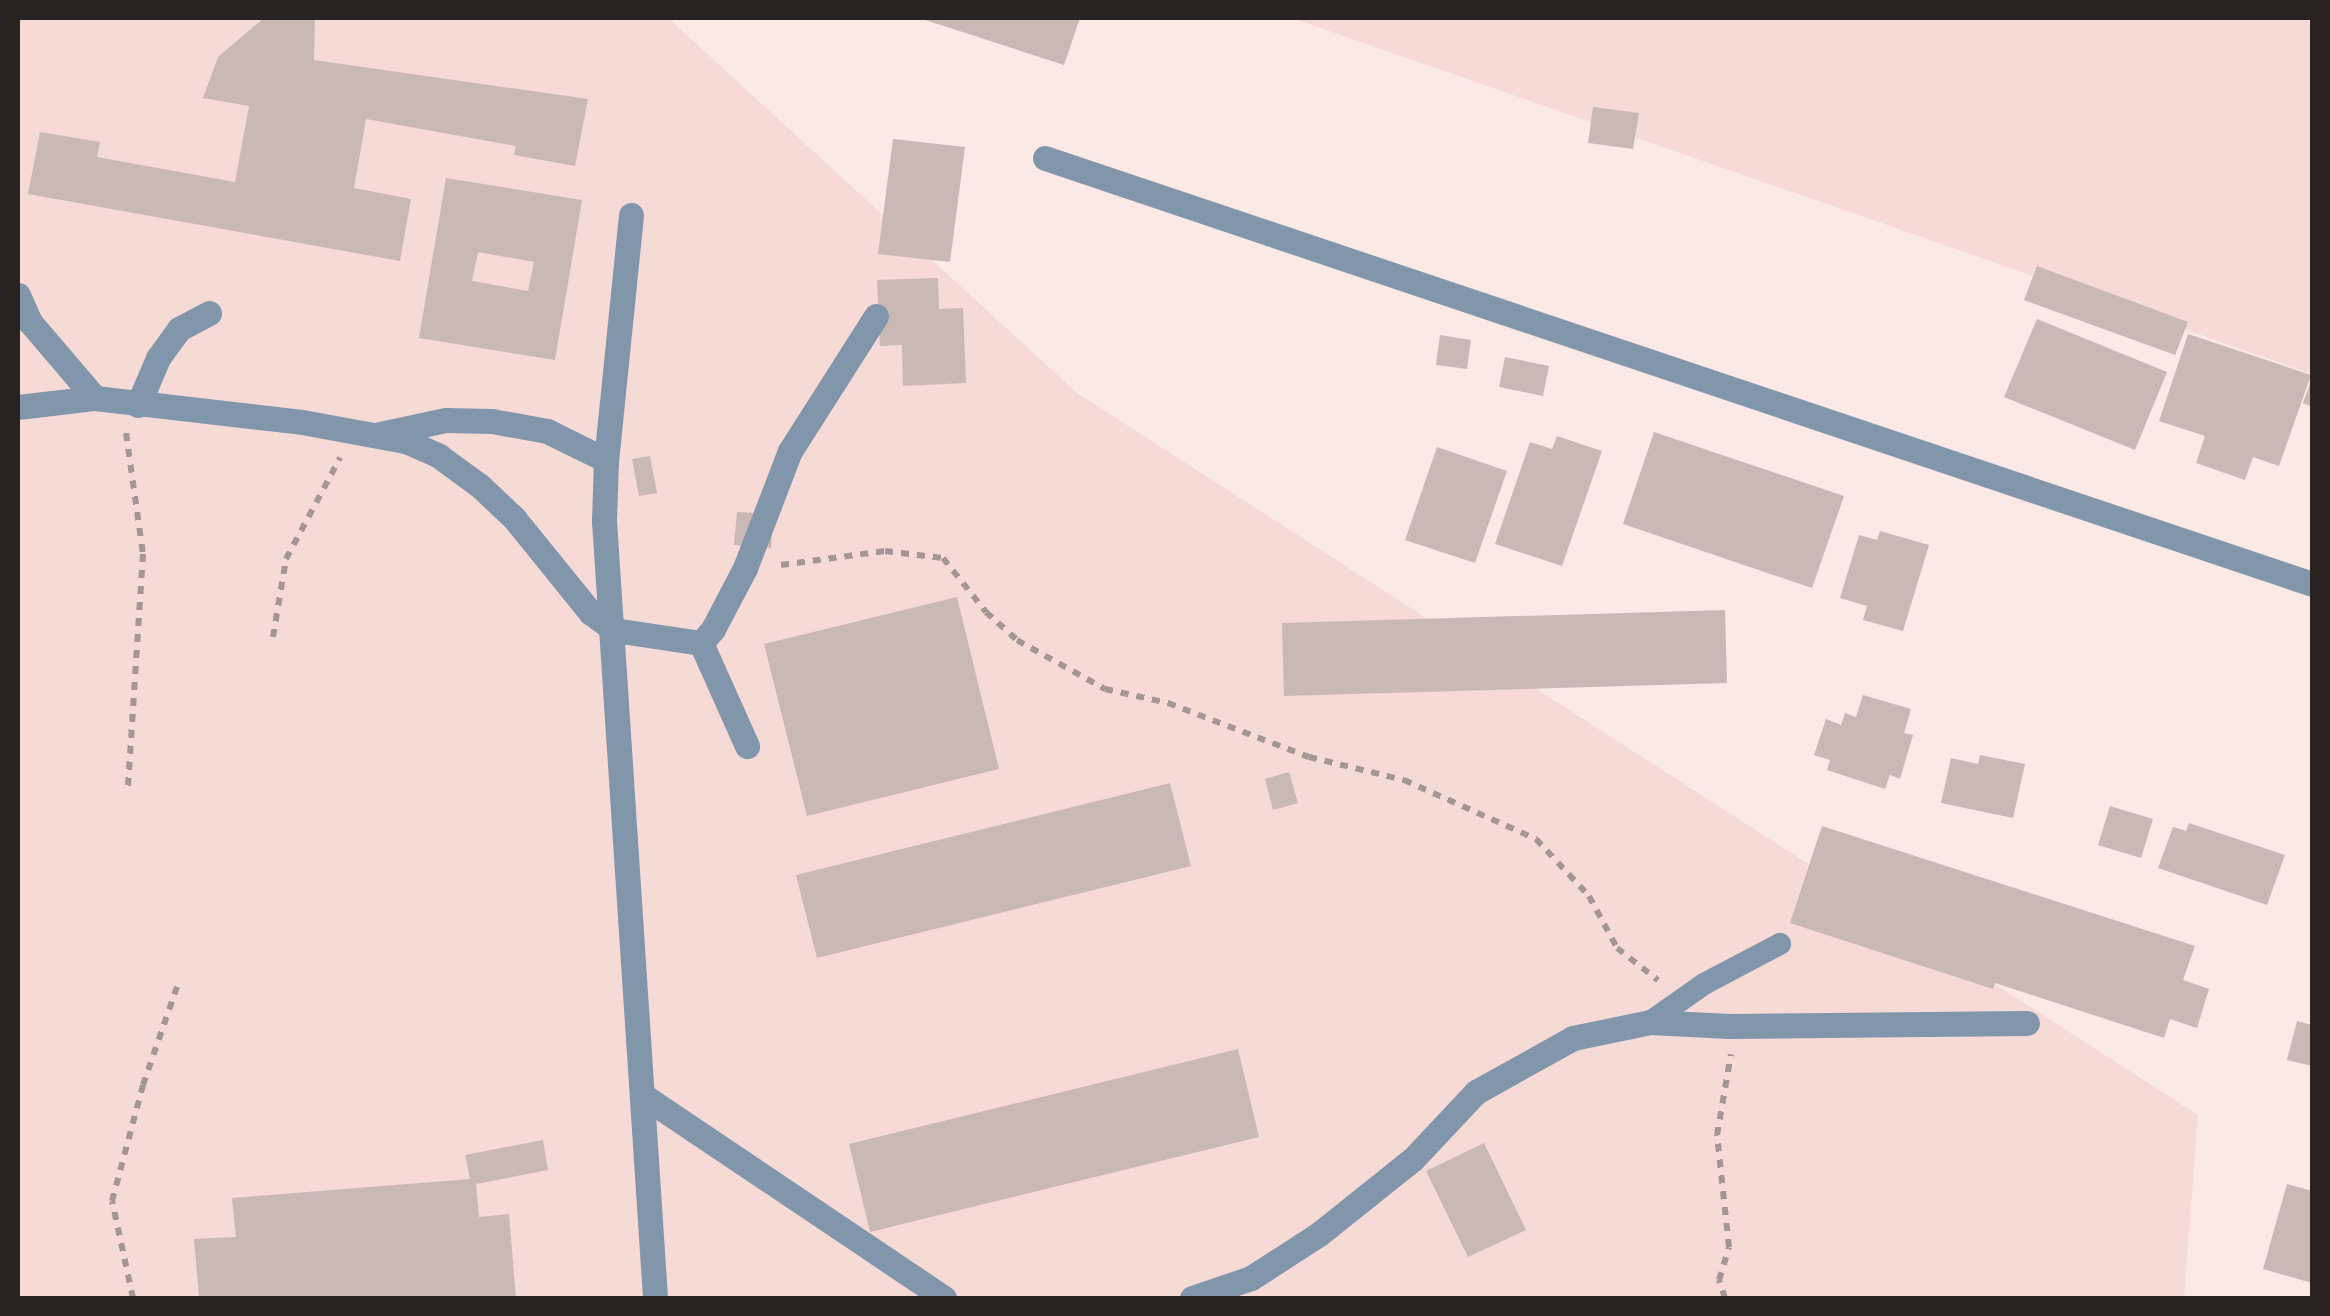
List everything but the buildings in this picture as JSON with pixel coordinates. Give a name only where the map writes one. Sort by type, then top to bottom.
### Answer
[{"type":"street","points":[[1044,158],[2312,584]]},
{"type":"street","points":[[631,216],[606,460],[604,521],[656,1298]]},
{"type":"street","points":[[18,295],[30,322],[117,402]]},
{"type":"street","points":[[117,402],[179,330],[208,313]]},
{"type":"street","points":[[700,643],[713,629],[746,568],[790,451],[876,316]]},
{"type":"street","points":[[18,407],[117,402],[366,432],[438,456],[480,486],[514,518],[590,614],[614,630],[700,643]]},
{"type":"street","points":[[366,432],[411,424],[492,421],[547,431],[606,460]]},
{"type":"street","points":[[700,643],[747,746]]},
{"type":"street","points":[[1192,1298],[1250,1278],[1320,1234],[1413,1158],[1476,1092],[1572,1038],[1650,1022],[1729,1026],[2027,1023]]},
{"type":"street","points":[[642,1095],[896,1270],[944,1298]]},
{"type":"lane","points":[[1650,1022],[1780,944]]},
{"type":"path","points":[[117,402],[134,469],[143,554],[128,790]]},
{"type":"path","points":[[273,637],[286,560],[366,432]]},
{"type":"path","points":[[746,568],[885,550],[943,558],[986,612],[1017,640],[1105,689],[1168,704],[1309,757],[1404,780],[1536,840],[1589,896],[1617,948],[1683,999]]},
{"type":"path","points":[[133,1298],[112,1201],[143,1086],[180,981]]},
{"type":"path","points":[[1725,1298],[1719,1280],[1728,1247],[1717,1135],[1731,1062],[1729,1026]]},
{"type":"shaded area","points":[[18,18],[668,18],[1077,393],[2198,1115],[2184,1298],[18,1298]]},
{"type":"shaded area","points":[[1292,18],[2312,18],[2312,374],[1936,242]]}]
